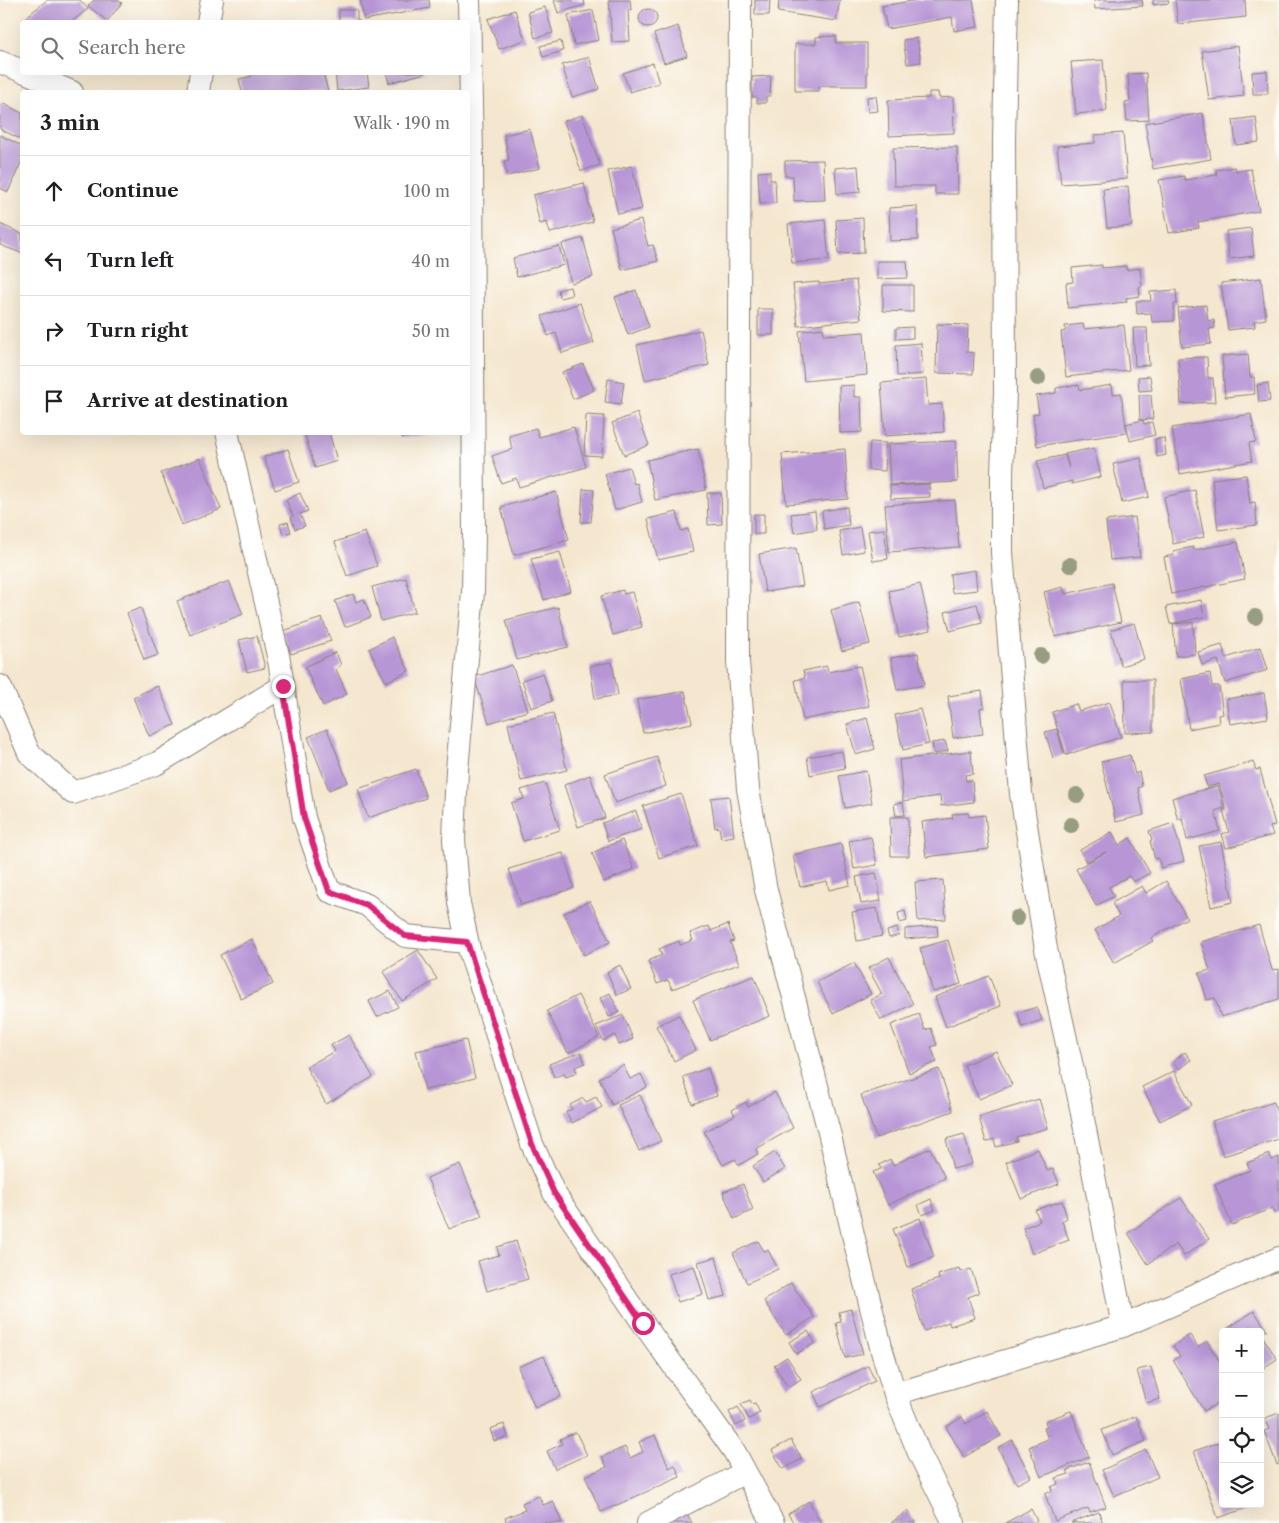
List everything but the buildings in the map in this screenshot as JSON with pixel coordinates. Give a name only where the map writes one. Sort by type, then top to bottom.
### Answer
[{"type":"street","points":[[208,20],[212,0]]},
{"type":"street","points":[[469,0],[469,20]]},
{"type":"street","points":[[740,0],[738,661],[748,789],[766,890],[830,1136],[882,1351],[895,1394],[919,1454],[954,1523]]},
{"type":"street","points":[[1007,0],[1004,140],[1005,393],[1002,552],[1021,784],[1046,949],[1079,1098],[1123,1326]]},
{"type":"street","points":[[470,53],[473,592],[457,770],[454,839],[459,903],[467,942],[532,1144],[554,1193],[643,1323],[734,1450],[773,1523]]},
{"type":"street","points":[[0,62],[20,70]]},
{"type":"street","points":[[31,75],[67,90]]},
{"type":"street","points":[[198,90],[201,75]]},
{"type":"street","points":[[228,435],[265,594],[283,686],[304,818],[329,891],[367,905],[405,936],[467,942]]},
{"type":"street","points":[[0,686],[29,753],[73,793],[156,764],[283,686]]},
{"type":"street","points":[[895,1394],[1123,1326],[1279,1258]]},
{"type":"street","points":[[648,1523],[745,1472]]},
{"type":"route","points":[[283,686],[304,818],[329,891],[367,905],[405,936],[467,942],[532,1144],[554,1193],[643,1323]]}]
